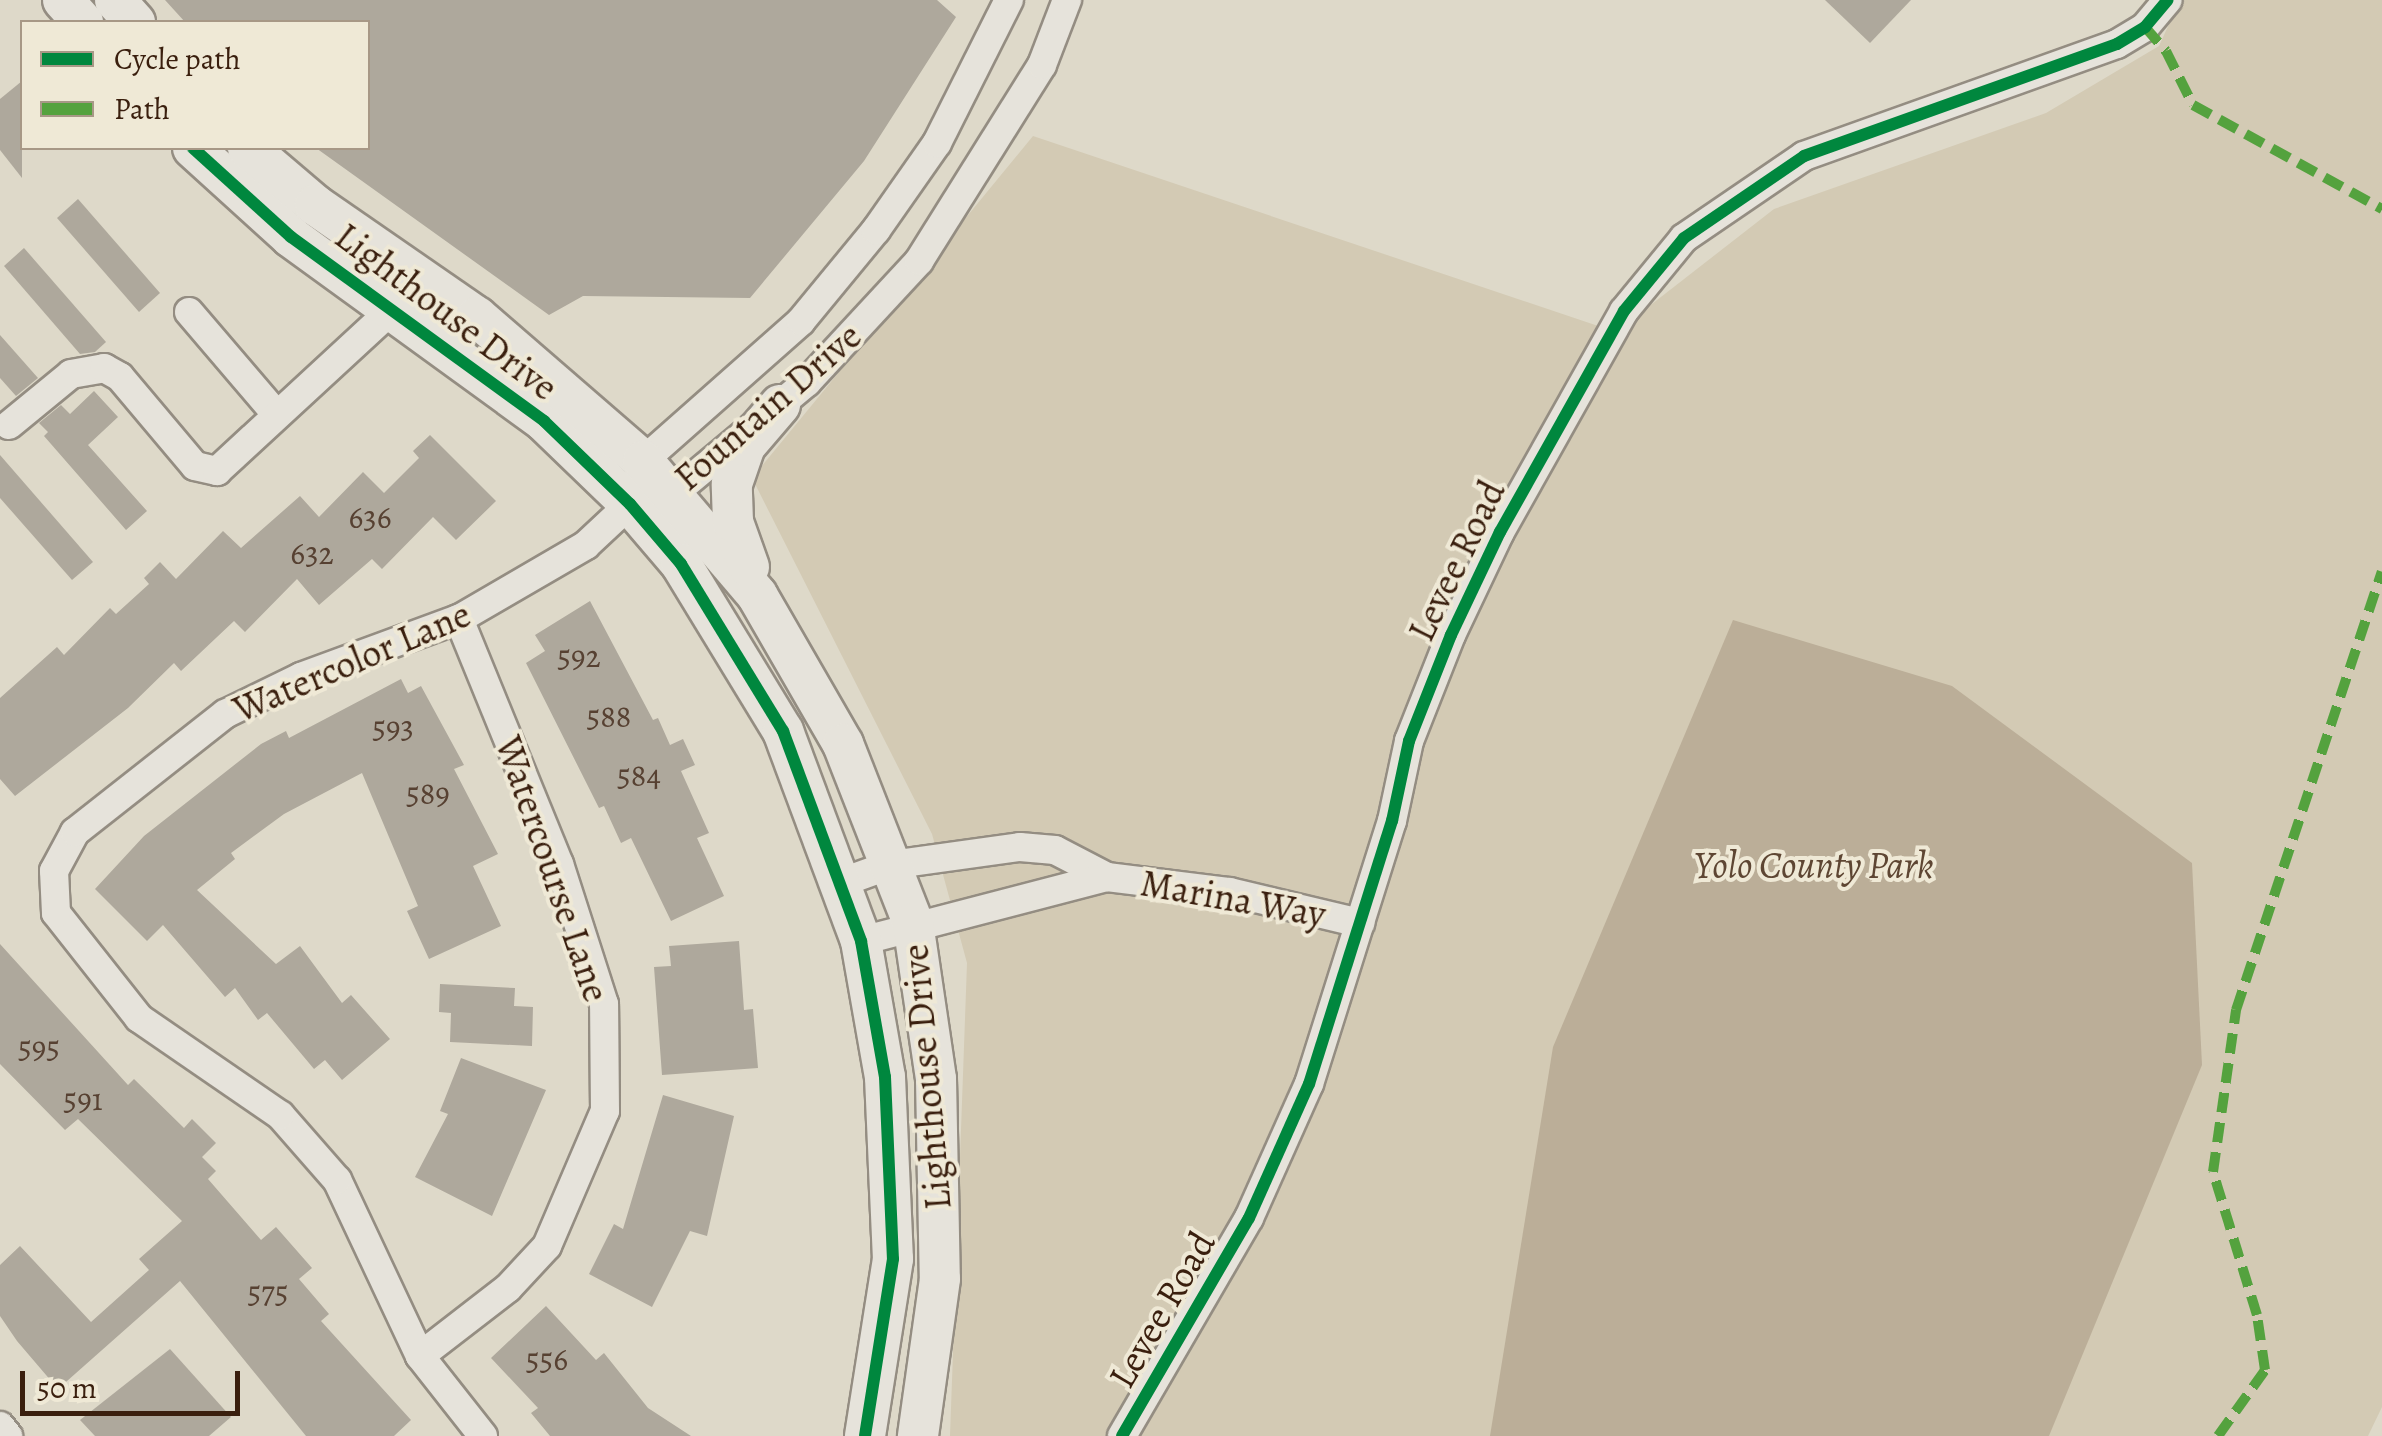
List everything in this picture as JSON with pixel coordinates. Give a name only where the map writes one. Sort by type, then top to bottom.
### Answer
[{"type":"street","points":[[64,0],[81,20]]},
{"type":"street","points":[[116,0],[133,20]]},
{"type":"street","name":"Fountain Drive","points":[[1009,0],[938,144],[876,230],[801,321],[643,461],[630,504],[673,494],[858,332],[919,261],[1042,66],[1068,0]]},
{"type":"street","name":"Levee Road","points":[[1122,1436],[1249,1218],[1309,1084],[1360,923],[1410,741],[1476,583],[1624,311],[1684,238],[1804,156],[2117,44],[2145,27],[2168,0]]},
{"type":"street","name":"Lighthouse Drive","points":[[195,150],[292,237],[396,307],[544,421],[630,504],[681,564],[783,731],[861,941],[886,1077],[893,1259],[865,1436]]},
{"type":"street","name":"Lighthouse Drive","points":[[250,150],[315,205],[477,317],[643,461],[762,604],[843,744],[913,923],[936,1078],[943,1186],[940,1279],[918,1436]]},
{"type":"street","points":[[10,425],[71,374],[104,368],[120,376],[195,466],[217,471],[396,307]]},
{"type":"street","points":[[189,312],[277,415]]},
{"type":"street","points":[[762,604],[733,522],[732,484],[745,446],[780,404]]},
{"type":"street","name":"Watercolor Lane","points":[[483,1436],[420,1356],[337,1180],[280,1115],[139,1018],[56,913],[54,871],[75,832],[225,714],[301,677],[459,620],[586,545],[630,504]]},
{"type":"street","name":"Watercourse Lane","points":[[420,1356],[508,1288],[547,1246],[606,1111],[604,1004],[559,864],[459,620]]},
{"type":"street","name":"Marina Way","points":[[840,883],[890,865],[1020,847],[1055,850],[1107,877]]},
{"type":"street","name":"Marina Way","points":[[861,941],[913,923],[1107,877],[1230,892],[1360,923]]},
{"type":"street","points":[[0,1426],[8,1436]]},
{"type":"green space","name":"Yolo County Park","points":[[2180,0],[2382,0],[2382,1407],[2368,1436],[950,1436],[967,963],[932,834],[752,478],[1033,136],[1616,332],[1774,209],[2046,113],[2159,46]]},
{"type":"shaded area","points":[[1733,620],[1952,686],[2192,863],[2202,1065],[2049,1436],[1490,1436],[1553,1047]]},
{"type":"building","points":[[165,0],[937,0],[956,17],[864,161],[750,298],[583,296],[549,315],[319,150],[370,150],[370,20],[183,20]]},
{"type":"building","points":[[1825,0],[1911,0],[1870,43]]},
{"type":"building","points":[[20,83],[22,178],[0,150],[0,99]]},
{"type":"building","points":[[78,199],[160,293],[139,312],[57,218]]},
{"type":"building","points":[[24,248],[106,342],[95,352],[80,354],[4,266]]},
{"type":"building","points":[[0,335],[38,378],[16,396],[0,378]]},
{"type":"building","points":[[94,391],[118,417],[88,445],[147,511],[126,530],[44,436],[48,432],[39,423],[61,405],[70,414]]},
{"type":"building","points":[[430,435],[496,501],[456,540],[433,517],[382,569],[372,559],[319,605],[297,579],[245,632],[234,621],[181,671],[174,663],[128,708],[15,796],[0,779],[0,698],[57,647],[64,655],[110,608],[116,614],[149,584],[144,578],[160,562],[176,579],[223,531],[241,548],[300,496],[319,517],[363,472],[384,493],[419,458],[413,451]]},
{"type":"building","points":[[0,455],[93,562],[72,580],[0,498]]},
{"type":"building","points":[[590,601],[653,720],[658,718],[670,745],[683,739],[695,765],[681,771],[709,833],[697,838],[724,896],[671,921],[631,838],[621,843],[604,806],[599,808],[526,663],[545,651],[535,635]]},
{"type":"building","points":[[401,679],[408,693],[421,686],[464,765],[454,769],[498,854],[473,866],[501,926],[429,959],[407,911],[418,906],[362,773],[284,814],[231,853],[235,859],[197,890],[276,964],[300,946],[342,1003],[351,995],[390,1039],[342,1080],[325,1060],[314,1069],[267,1013],[258,1020],[235,988],[225,997],[163,925],[147,941],[95,889],[144,836],[261,744],[286,731],[289,738]]},
{"type":"building","points":[[739,941],[744,1010],[753,1009],[758,1068],[662,1075],[654,967],[671,966],[669,946]]},
{"type":"building","points":[[0,944],[128,1085],[134,1079],[184,1128],[192,1119],[216,1143],[202,1157],[216,1171],[208,1179],[261,1240],[276,1227],[312,1268],[299,1279],[329,1314],[321,1321],[411,1420],[394,1436],[306,1436],[180,1281],[58,1389],[17,1341],[0,1316],[0,1265],[20,1246],[91,1322],[149,1270],[139,1259],[182,1221],[78,1119],[65,1130],[0,1064]]},
{"type":"building","points":[[440,984],[515,988],[514,1006],[533,1007],[532,1046],[450,1042],[451,1013],[439,1012]]},
{"type":"building","points":[[461,1058],[546,1090],[492,1216],[415,1177],[448,1114],[440,1111]]},
{"type":"building","points":[[663,1095],[734,1116],[707,1236],[690,1231],[652,1307],[589,1274],[614,1224],[623,1229]]},
{"type":"building","points":[[546,1306],[596,1360],[604,1353],[648,1408],[691,1436],[550,1436],[531,1413],[538,1408],[491,1358]]},
{"type":"building","points":[[170,1349],[231,1417],[209,1436],[95,1436],[80,1420]]},
{"type":"marked path","points":[[2145,27],[2166,51],[2193,105],[2382,209]]},
{"type":"marked path","points":[[2218,1436],[2265,1370],[2257,1315],[2213,1172],[2236,1010],[2382,572]]},
{"type":"cycle path","points":[[1122,1436],[1249,1218],[1309,1084],[1392,821],[1409,741],[1451,635],[1500,532],[1624,311],[1684,238],[1804,156],[2117,44],[2145,27],[2168,0]]},
{"type":"cycle path","points":[[195,150],[291,237],[544,421],[630,504],[681,564],[783,731],[861,941],[885,1077],[893,1259],[865,1436]]}]
